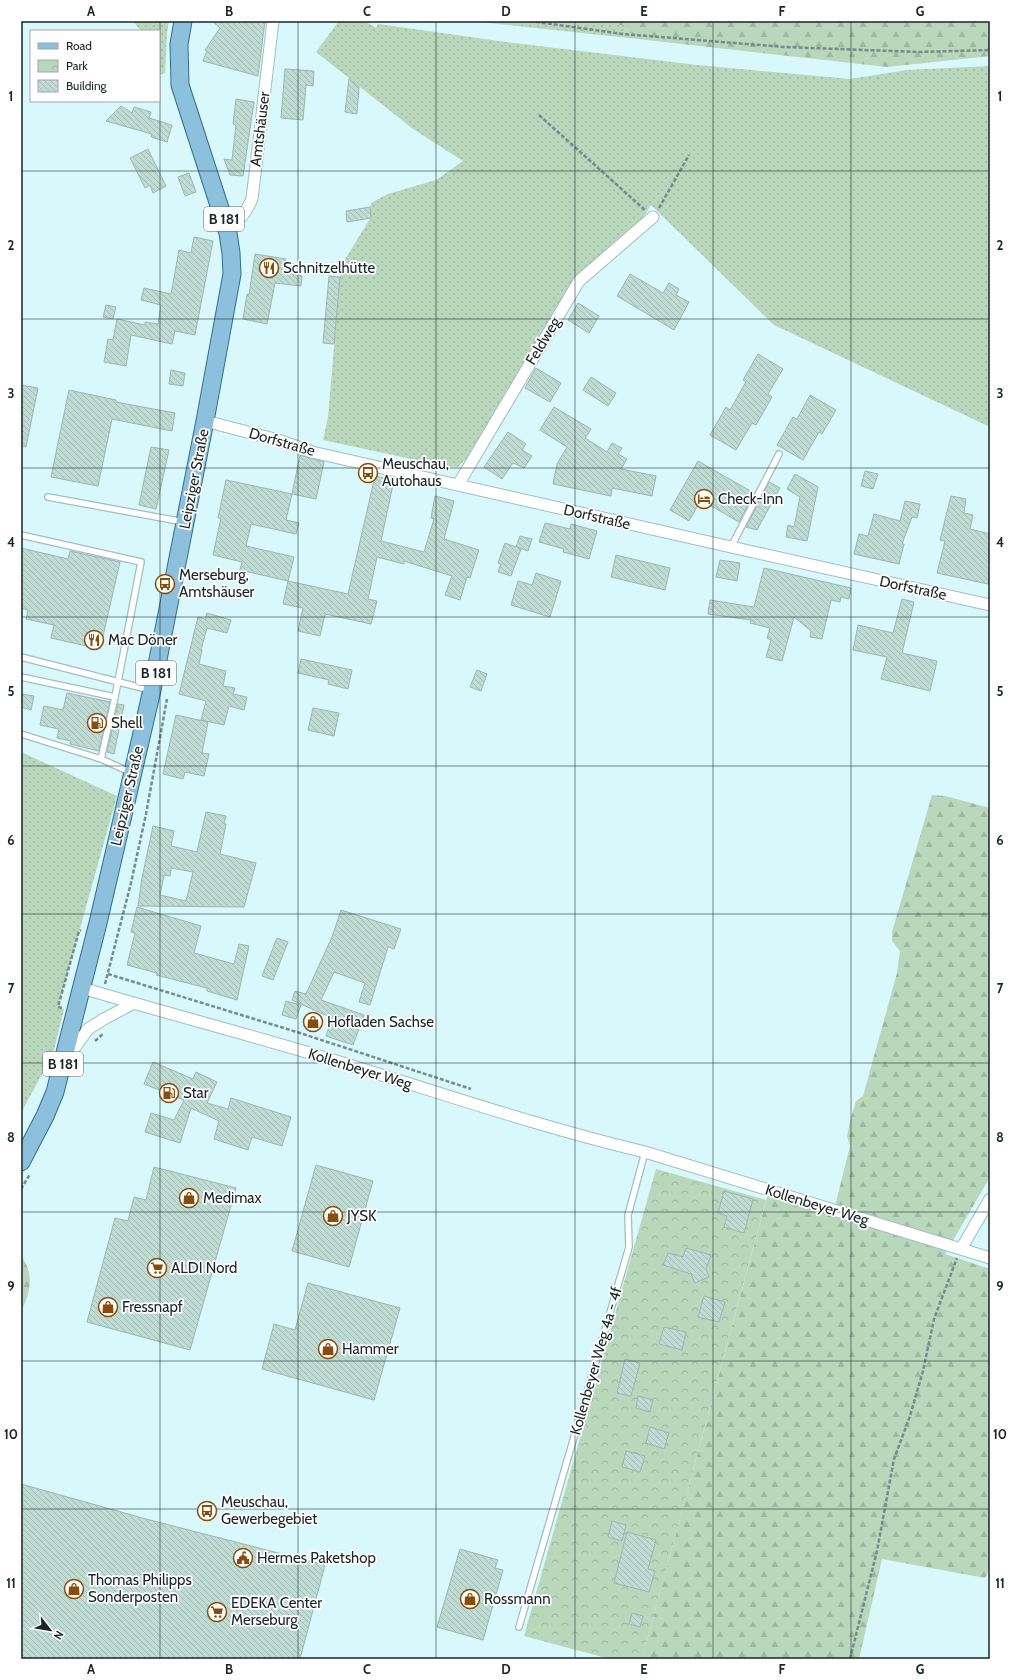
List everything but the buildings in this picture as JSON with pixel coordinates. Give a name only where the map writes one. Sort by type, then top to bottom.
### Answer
[{"type":"main road","name":"B 181","points":[[183,21],[179,44],[180,85],[226,226],[231,253],[232,274],[205,421]]},
{"type":"main road","name":"Leipziger Straße","points":[[21,1162],[45,1116],[55,1092],[82,988],[152,690],[205,421]]},
{"type":"street","name":"Amtshäuser","points":[[226,226],[238,221],[247,210],[252,199],[273,21]]},
{"type":"street","name":"Feldweg","points":[[458,485],[579,281],[653,218]]},
{"type":"street","name":"Dorfstraße","points":[[205,421],[278,440],[312,452],[730,547],[990,604]]},
{"type":"street","name":"Kollenbeyer Weg","points":[[82,988],[323,1057],[586,1138],[644,1152],[990,1258]]},
{"type":"street","points":[[62,1065],[88,1030],[104,1019],[134,1003]]},
{"type":"street","points":[[960,1249],[990,1199]]},
{"type":"lane","points":[[730,547],[779,454]]},
{"type":"lane","points":[[48,497],[186,523]]},
{"type":"lane","points":[[21,535],[141,562],[118,683],[101,759]]},
{"type":"lane","points":[[21,657],[104,677],[118,683],[152,690]]},
{"type":"lane","points":[[21,677],[115,697]]},
{"type":"lane","points":[[21,734],[101,759],[132,774]]},
{"type":"lane","name":"Kollenbeyer Weg 4a - 4f","points":[[519,1627],[629,1247],[628,1215],[644,1152]]},
{"type":"path","points":[[530,21],[623,34],[784,47],[919,52],[990,50]]},
{"type":"path","points":[[539,115],[653,218],[689,155]]},
{"type":"path","points":[[108,974],[300,1033],[478,1091]]},
{"type":"path","points":[[850,1659],[877,1551],[894,1459],[910,1416],[923,1371],[934,1319],[960,1249]]},
{"type":"green space","points":[[133,21],[169,21],[165,73],[160,75],[160,30],[140,30]]},
{"type":"green space","points":[[339,21],[363,22],[376,28],[378,24],[506,42],[697,65],[850,79],[907,70],[990,66],[990,427],[774,325],[651,205],[643,218],[579,274],[466,459],[458,467],[444,466],[323,440],[328,417],[341,266],[371,217],[371,203],[388,194],[436,180],[463,161],[413,129],[316,52]]},
{"type":"green space","points":[[470,21],[605,22],[621,25],[638,39]]},
{"type":"green space","points":[[589,21],[990,21],[990,56],[887,67],[638,39],[621,25]]},
{"type":"green space","points":[[21,752],[117,796],[58,1007],[64,1009],[53,1054],[21,1113]]},
{"type":"green space","points":[[932,795],[945,796],[990,808],[990,1177],[945,1254],[990,1269],[990,1569],[985,1578],[882,1559],[859,1659],[642,1659],[770,1186],[835,1206],[850,1146],[847,1136],[850,1121],[856,1101],[863,1096],[897,973],[900,951],[892,941],[892,932]]},
{"type":"green space","points":[[656,1169],[766,1200],[642,1659],[610,1659],[524,1636]]},
{"type":"green space","points":[[21,1257],[28,1269],[30,1284],[27,1298],[21,1311]]},
{"type":"place","name":"Schnitzelhütte","points":[[269,268]]},
{"type":"place","name":"Meuschau, Autohaus","points":[[368,473]]},
{"type":"place","name":"Check-Inn","points":[[704,499]]},
{"type":"place","name":"Merseburg, Amtshäuser","points":[[165,584]]},
{"type":"place","name":"Mac Döner","points":[[94,640]]},
{"type":"place","name":"Shell","points":[[97,723]]},
{"type":"place","name":"Hofladen Sachse","points":[[313,1022]]},
{"type":"place","name":"Star","points":[[169,1093]]},
{"type":"place","name":"Medimax","points":[[189,1198]]},
{"type":"place","name":"JYSK","points":[[333,1216]]},
{"type":"place","name":"ALDI Nord","points":[[157,1268]]},
{"type":"place","name":"Fressnapf","points":[[108,1307]]},
{"type":"place","name":"Hammer","points":[[328,1349]]},
{"type":"place","name":"Meuschau, Gewerbegebiet","points":[[207,1511]]},
{"type":"place","name":"Hermes Paketshop","points":[[243,1558]]},
{"type":"place","name":"Thomas Philipps Sonderposten","points":[[74,1589]]},
{"type":"place","name":"Rossmann","points":[[470,1599]]},
{"type":"place","name":"EDEKA Center Merseburg","points":[[217,1612]]}]
